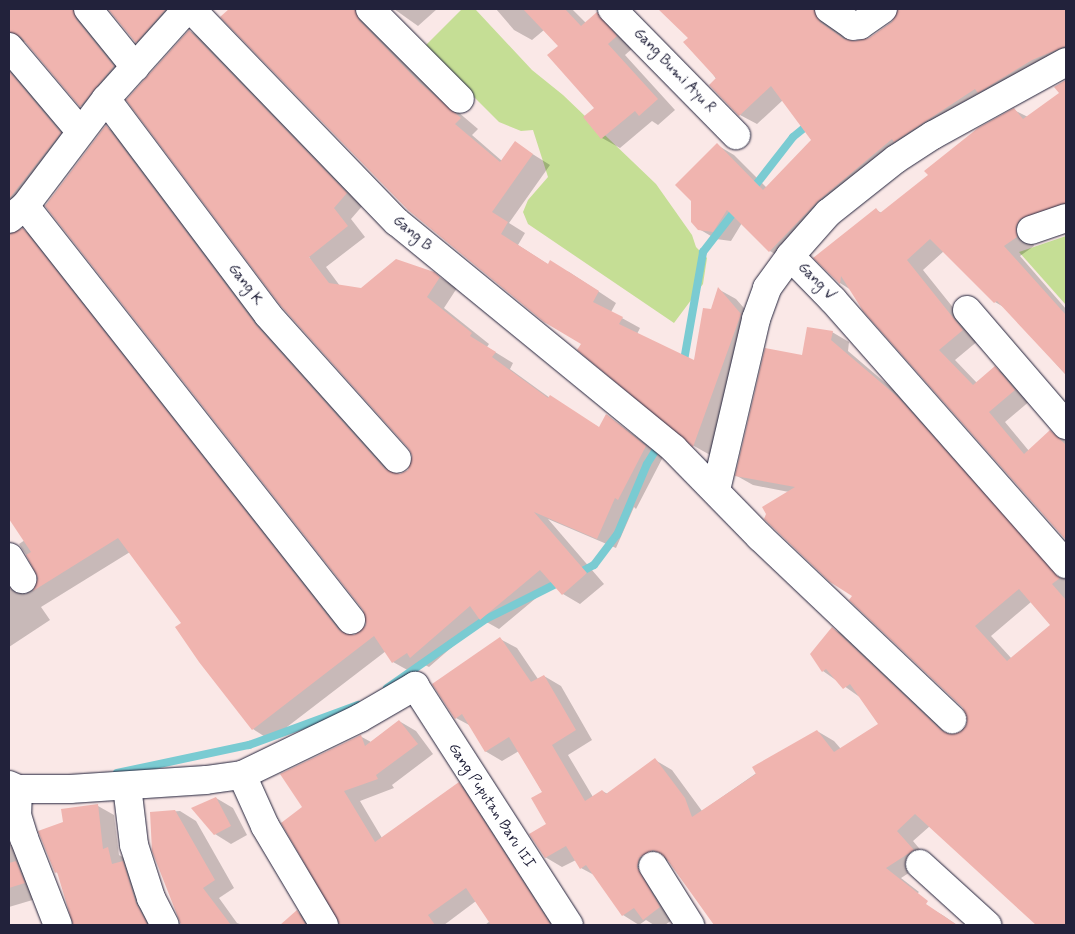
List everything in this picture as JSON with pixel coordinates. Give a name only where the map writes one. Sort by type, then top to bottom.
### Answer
[{"type":"street","points":[[88,9],[135,67]]},
{"type":"street","points":[[189,9],[106,99],[17,213],[351,620]]},
{"type":"street","name":"Gang B","points":[[189,9],[397,222],[664,442],[952,719]]},
{"type":"street","points":[[370,9],[460,99]]},
{"type":"street","name":"Gang Bumi Ayu R","points":[[612,9],[736,134]]},
{"type":"street","points":[[829,9],[853,26],[860,26],[883,9]]},
{"type":"street","points":[[9,47],[80,131]]},
{"type":"street","name":"Gang V","points":[[1066,62],[933,134],[896,159],[828,213],[790,256],[833,300],[1066,564]]},
{"type":"street","name":"Gang K","points":[[106,99],[268,315],[398,459]]},
{"type":"street","points":[[1030,230],[1066,218]]},
{"type":"street","points":[[716,490],[756,319],[767,288],[790,256]]},
{"type":"street","points":[[967,310],[1066,425]]},
{"type":"street","name":"Gang Puputan Baru III","points":[[242,775],[374,711],[415,686],[570,925]]},
{"type":"street","points":[[58,925],[24,838],[17,815],[13,787],[127,786],[242,775],[264,826],[324,925]]},
{"type":"street","points":[[127,786],[134,845],[151,898],[165,925]]},
{"type":"street","points":[[920,864],[988,925]]},
{"type":"street","points":[[653,866],[690,925]]},
{"type":"green space","points":[[462,9],[476,10],[532,70],[563,95],[656,184],[692,235],[696,247],[707,258],[703,284],[674,323],[528,224],[523,212],[528,200],[548,177],[533,130],[521,131],[499,122],[424,47]]},
{"type":"green space","points":[[1066,236],[1066,305],[1019,252]]},
{"type":"building","points":[[9,9],[73,9],[76,19],[114,66],[80,107],[21,37],[9,32]]},
{"type":"building","points":[[108,9],[166,9],[136,43]]},
{"type":"building","points":[[229,9],[355,9],[359,20],[419,82],[461,118],[455,124],[500,162],[515,141],[533,154],[492,212],[508,222],[501,234],[548,264],[550,260],[599,291],[593,302],[623,317],[619,324],[694,360],[703,308],[711,309],[718,287],[741,314],[693,447],[577,350],[581,344],[544,322],[408,210],[220,17]]},
{"type":"building","points":[[523,9],[565,9],[581,26],[597,12],[617,36],[608,44],[658,99],[639,116],[635,111],[601,139],[583,117],[594,108],[547,55],[558,46]]},
{"type":"building","points":[[658,9],[814,9],[820,22],[844,39],[855,41],[869,38],[892,22],[898,9],[1066,9],[1066,46],[1032,60],[978,93],[975,89],[894,142],[892,139],[818,201],[769,252],[727,210],[713,232],[698,230],[691,222],[691,201],[675,185],[717,143],[763,190],[811,140],[771,86],[739,116],[709,85],[716,78],[683,42],[688,38]]},
{"type":"building","points":[[189,30],[347,193],[334,208],[348,226],[309,257],[329,283],[361,288],[396,259],[434,272],[440,277],[427,297],[472,333],[470,336],[496,352],[492,357],[548,398],[550,395],[599,427],[606,414],[646,446],[618,500],[615,498],[597,539],[534,512],[587,573],[562,595],[540,570],[480,620],[470,606],[410,658],[407,653],[392,663],[374,636],[252,730],[199,662],[175,627],[181,623],[118,538],[33,591],[38,578],[26,555],[31,552],[9,519],[9,234],[23,228],[339,630],[354,635],[366,625],[363,610],[45,206],[106,125],[256,325],[385,469],[400,474],[408,470],[412,456],[409,449],[280,305],[126,100]]},
{"type":"building","points":[[9,71],[61,133],[9,199]]},
{"type":"building","points":[[1066,80],[1066,203],[1020,219],[1016,227],[1017,237],[1004,246],[1066,315],[1066,375],[997,301],[994,303],[930,239],[907,260],[963,330],[939,350],[973,385],[995,366],[1015,390],[989,412],[1024,454],[1050,430],[1066,445],[1065,539],[863,311],[841,276],[840,284],[813,258],[876,208],[880,213],[928,175],[924,171],[978,128],[1014,108],[1023,119],[1059,93],[1054,87]]},
{"type":"building","points":[[807,327],[833,331],[831,340],[899,398],[1060,578],[1052,584],[1066,600],[1066,925],[1036,925],[915,814],[897,831],[914,850],[886,868],[928,901],[926,904],[957,925],[714,925],[666,858],[653,850],[639,858],[637,867],[660,907],[643,920],[634,908],[622,916],[586,865],[580,869],[566,846],[545,858],[529,834],[546,824],[531,798],[542,792],[509,737],[485,752],[462,714],[455,719],[432,684],[500,637],[531,682],[544,675],[576,730],[552,745],[585,801],[602,790],[606,794],[655,758],[685,798],[692,817],[756,774],[752,767],[817,730],[834,752],[878,724],[850,684],[843,689],[826,669],[822,672],[810,654],[832,627],[941,730],[949,734],[963,730],[967,722],[963,708],[849,600],[852,596],[830,582],[764,519],[766,514],[762,507],[795,487],[735,476],[765,348],[802,355]],"holes":[[[1019,589],[1050,625],[1007,661],[975,626]]]},
{"type":"building","points":[[399,720],[418,744],[376,775],[378,779],[344,791],[375,842],[459,782],[551,925],[491,925],[466,888],[428,915],[435,925],[340,925],[281,823],[302,807],[280,774],[361,735],[365,746]]},
{"type":"building","points":[[216,797],[231,826],[214,835],[191,808]]},
{"type":"building","points":[[98,804],[103,849],[108,847],[112,864],[123,861],[136,903],[148,925],[73,925],[57,872],[55,873],[38,831],[63,822],[61,809]]},
{"type":"building","points":[[175,810],[215,880],[203,888],[231,925],[181,925],[152,851],[150,812]]},
{"type":"building","points":[[16,861],[25,883],[9,888],[9,863]]},
{"type":"building","points":[[297,910],[306,925],[280,925]]},
{"type":"waterway","points":[[751,191],[793,137],[810,123]]},
{"type":"waterway","points":[[683,366],[703,252],[737,208]]},
{"type":"waterway","points":[[577,574],[594,565],[617,535],[647,464],[660,443]]},
{"type":"waterway","points":[[387,688],[486,619],[562,581]]},
{"type":"waterway","points":[[117,773],[249,745],[358,705]]}]
